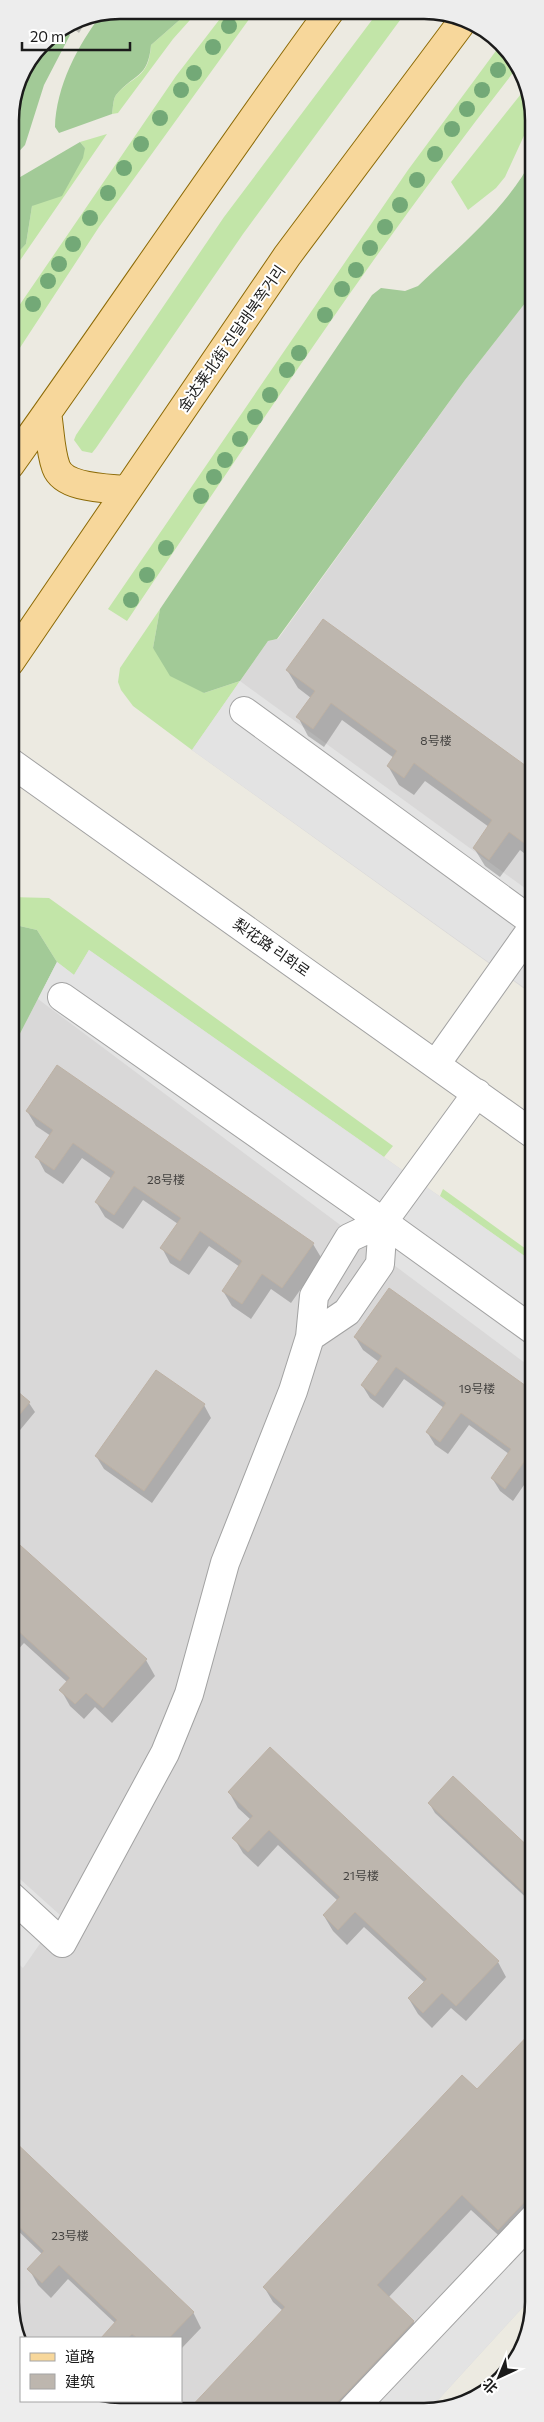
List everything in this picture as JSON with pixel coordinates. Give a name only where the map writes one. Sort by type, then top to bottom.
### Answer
[{"type":"main road","points":[[19,453],[251,119],[324,19]]},
{"type":"main road","name":"金达莱北街 진달래북쪽거리","points":[[19,649],[287,256],[460,25]]},
{"type":"main road","points":[[47,414],[56,468],[68,480],[86,487],[126,490]]},
{"type":"street","points":[[244,711],[525,916]]},
{"type":"street","name":"梨花路 리화로","points":[[19,768],[525,1128]]},
{"type":"street","points":[[436,1064],[525,938]]},
{"type":"street","points":[[62,997],[525,1324]]},
{"type":"street","points":[[19,1903],[62,1943],[165,1753],[189,1694],[225,1563],[293,1391],[310,1336],[314,1296],[349,1238],[383,1222],[477,1093]]},
{"type":"street","points":[[310,1336],[347,1312],[380,1264],[383,1222]]},
{"type":"street","points":[[359,2403],[525,2227]]},
{"type":"shaded area","points":[[525,303],[525,989],[192,750],[268,641],[278,639],[465,380]]},
{"type":"shaded area","points":[[240,681],[525,888],[525,988],[192,750]]},
{"type":"shaded area","points":[[89,950],[525,1256],[525,2305],[436,2402],[107,2402],[182,2402],[182,2337],[25,2337],[22,2328],[19,2302],[19,1036],[57,962],[74,975]]},
{"type":"shaded area","points":[[89,950],[525,1256],[525,1363],[38,999],[57,962],[74,975]]},
{"type":"shaded area","points":[[19,1878],[60,1915],[23,1968],[19,1964]]},
{"type":"shaded area","points":[[525,2215],[525,2305],[436,2402],[347,2403]]},
{"type":"green space","points":[[113,19],[181,19],[151,45],[147,64],[115,97],[112,114],[59,133],[55,127],[59,97],[77,52],[96,22]]},
{"type":"green space","points":[[181,19],[191,19],[173,39],[118,113],[112,114],[116,95],[144,70],[150,56],[151,45]]},
{"type":"green space","points":[[220,19],[249,19],[99,227],[19,349],[19,306],[176,76]]},
{"type":"green space","points":[[373,19],[401,19],[243,234],[96,448],[92,453],[82,451],[74,440],[76,435],[224,217]]},
{"type":"green space","points":[[68,33],[70,35],[44,85],[25,145],[19,151],[19,113],[26,81],[32,69],[48,48]]},
{"type":"green space","points":[[497,49],[514,72],[365,272],[127,621],[108,609],[408,170]]},
{"type":"green space","points":[[522,93],[525,133],[505,177],[496,188],[468,210],[451,182]]},
{"type":"green space","points":[[107,134],[19,262],[19,251],[26,244],[32,206],[85,148],[80,142]]},
{"type":"green space","points":[[80,142],[85,148],[83,158],[62,196],[32,206],[26,244],[19,251],[19,178]]},
{"type":"green space","points":[[525,171],[525,303],[465,380],[277,639],[268,641],[240,681],[204,693],[170,676],[153,648],[160,609],[372,295],[381,288],[405,291],[418,286],[481,226]]},
{"type":"green space","points":[[160,609],[153,648],[204,693],[240,681],[192,750],[133,706],[121,690],[118,682],[120,668]]},
{"type":"green space","points":[[19,897],[49,898],[393,1146],[384,1157],[89,950],[74,975],[57,962],[37,930],[19,926]]},
{"type":"green space","points":[[19,926],[37,930],[57,962],[19,1036]]},
{"type":"green space","points":[[443,1189],[525,1248],[525,1256],[440,1196]]},
{"type":"building","points":[[323,619],[525,765],[525,844],[509,832],[489,860],[473,848],[492,820],[414,763],[404,778],[387,766],[397,751],[331,703],[313,729],[296,717],[315,691],[286,670]]},
{"type":"building","points":[[57,1065],[314,1243],[282,1288],[262,1274],[242,1304],[222,1291],[242,1261],[200,1231],[180,1261],[160,1248],[181,1218],[134,1186],[114,1215],[95,1202],[115,1172],[73,1143],[54,1170],[35,1157],[53,1130],[26,1111]]},
{"type":"building","points":[[389,1288],[525,1385],[525,1460],[505,1489],[491,1478],[511,1449],[461,1413],[440,1442],[426,1432],[446,1403],[396,1367],[375,1396],[361,1385],[382,1356],[354,1337]]},
{"type":"building","points":[[156,1370],[205,1404],[144,1491],[95,1456]]},
{"type":"building","points":[[19,1393],[30,1402],[19,1415]]},
{"type":"building","points":[[19,1544],[147,1659],[103,1708],[86,1693],[75,1704],[59,1690],[70,1678],[19,1632]]},
{"type":"building","points":[[270,1747],[499,1961],[456,2006],[442,1993],[423,2013],[408,1998],[427,1979],[355,1912],[338,1930],[323,1915],[340,1897],[269,1830],[248,1852],[232,1838],[253,1816],[228,1792]]},
{"type":"building","points":[[453,1776],[525,1844],[525,1894],[428,1803]]},
{"type":"building","points":[[525,2038],[525,2202],[498,2230],[462,2195],[377,2285],[414,2321],[337,2403],[195,2403],[285,2307],[263,2287],[462,2075],[477,2089]]},
{"type":"building","points":[[19,2146],[194,2312],[170,2337],[136,2337],[132,2334],[129,2337],[102,2337],[117,2320],[59,2265],[42,2283],[27,2269],[44,2251],[19,2227]]}]
